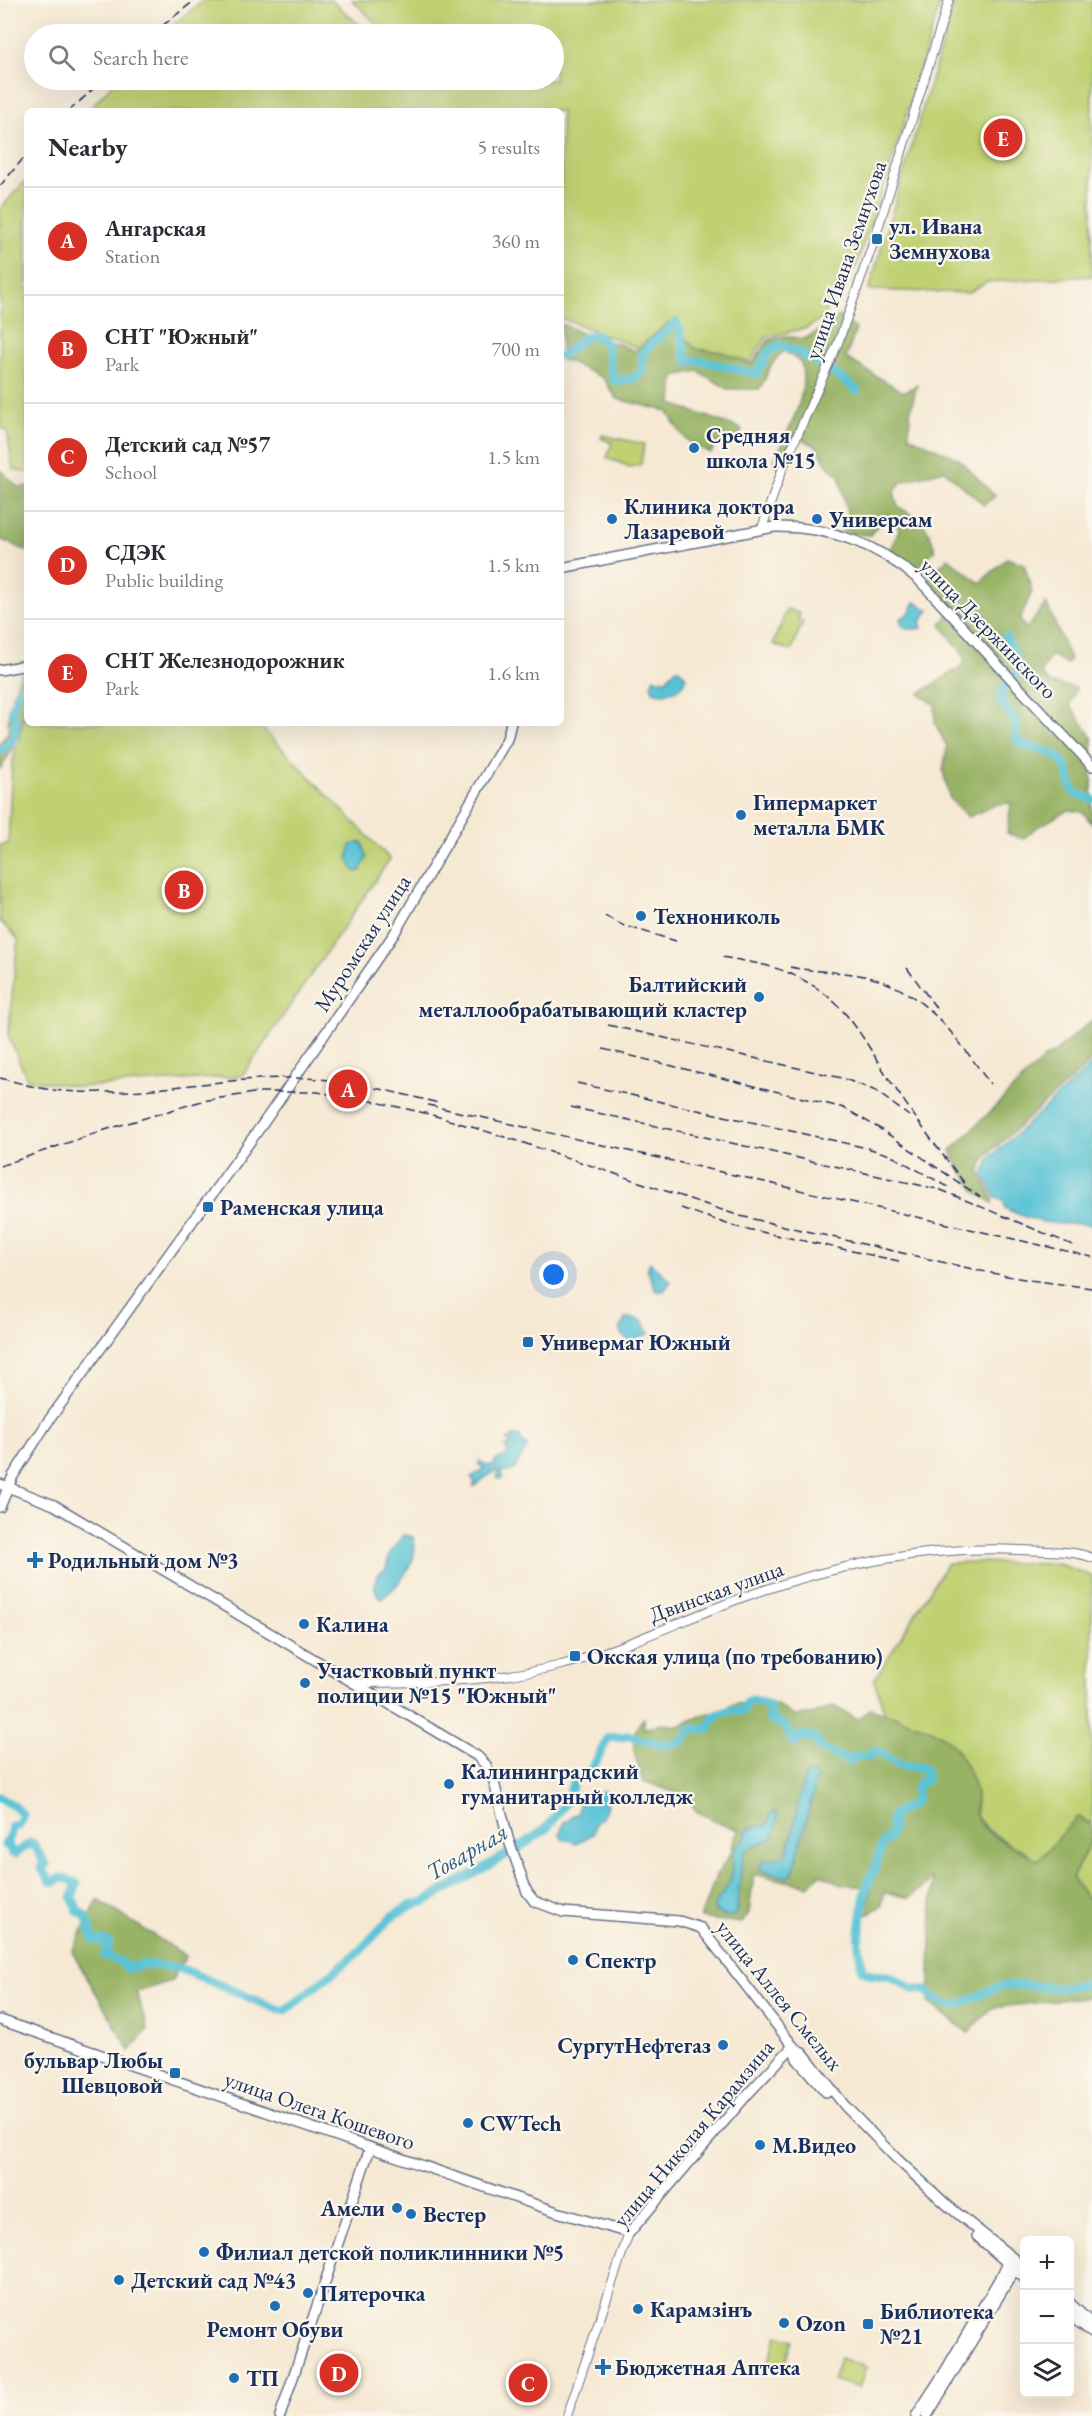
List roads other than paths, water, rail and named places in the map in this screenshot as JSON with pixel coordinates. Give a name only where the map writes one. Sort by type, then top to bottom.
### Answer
[{"type":"main road","name":"улица Дзержинского","points":[[564,567],[762,528],[798,527],[828,531],[861,542],[890,557],[927,587],[1092,766]]},
{"type":"main road","points":[[0,670],[24,665]]},
{"type":"main road","name":"Муромская улица","points":[[10,1488],[13,1476],[46,1423],[228,1173],[341,1014],[394,934],[507,739],[510,726]]},
{"type":"main road","name":"улица Аллея Смелых","points":[[0,1484],[54,1505],[477,1756],[486,1765],[496,1785],[513,1850],[527,1892],[534,1901],[563,1912],[679,1921],[701,1928],[793,2046],[804,2054],[845,2106],[947,2205],[1016,2264]]},
{"type":"main road","points":[[0,1507],[10,1488]]},
{"type":"main road","name":"улица Олега Кошевого","points":[[0,2020],[557,2212],[629,2233]]},
{"type":"main road","name":"улица Николая Карамзина","points":[[629,2233],[746,2096],[793,2046]]},
{"type":"main road","points":[[280,2416],[370,2148]]},
{"type":"main road","points":[[927,2416],[948,2376],[1016,2264]]},
{"type":"main road","points":[[1074,2307],[1092,2324]]},
{"type":"main road","points":[[1074,2319],[1092,2332]]},
{"type":"main road","points":[[916,2416],[948,2376]]},
{"type":"street","name":"улица Ивана Земнухова","points":[[762,528],[782,470],[827,369],[875,238],[949,0]]},
{"type":"street","name":"Двинская улица","points":[[354,1683],[497,1677],[554,1667],[621,1645],[756,1593],[796,1580],[871,1561],[937,1550],[1000,1549],[1055,1552],[1092,1558]]},
{"type":"street","name":"улица Николая Карамзина","points":[[567,2416],[629,2233]]},
{"type":"water","points":[[915,602],[929,610],[920,623],[922,628],[908,629],[903,626],[900,619],[909,613]]},
{"type":"water","points":[[679,669],[686,677],[677,690],[668,693],[653,691],[651,684],[654,678],[666,680],[675,670]]},
{"type":"water","points":[[362,842],[367,858],[360,871],[355,872],[348,859],[351,845]]},
{"type":"water","points":[[1092,1065],[1092,1225],[1045,1222],[1005,1208],[1004,1202],[995,1196],[983,1174],[990,1158]]},
{"type":"water","points":[[650,1262],[671,1281],[664,1291],[656,1291],[647,1269]]},
{"type":"water","points":[[625,1318],[643,1321],[649,1334],[639,1337],[636,1346],[631,1345],[620,1331]]},
{"type":"water","points":[[513,1436],[521,1437],[520,1440],[528,1446],[514,1470],[500,1471],[503,1478],[498,1479],[496,1470],[473,1487],[475,1483],[471,1478],[484,1468],[479,1465],[479,1461],[488,1466],[495,1465],[495,1461],[506,1456],[508,1450],[504,1447],[511,1444],[507,1440]]},
{"type":"water","points":[[403,1535],[413,1537],[414,1554],[407,1571],[382,1599],[375,1588],[377,1575],[386,1569],[389,1555]]},
{"type":"water","points":[[806,1774],[814,1774],[817,1778],[793,1873],[788,1877],[764,1871],[760,1868],[762,1862],[783,1857],[788,1850]]},
{"type":"water","points":[[603,1791],[609,1795],[603,1817],[596,1822],[593,1834],[575,1844],[570,1840],[563,1840],[560,1833],[564,1822],[578,1814],[579,1802]]},
{"type":"water","points":[[771,1812],[777,1813],[774,1838],[753,1846],[744,1854],[735,1916],[724,1916],[715,1911],[714,1905],[731,1879],[734,1849],[744,1840],[748,1828],[767,1825]]},
{"type":"waterway","points":[[564,354],[585,337],[597,335],[606,343],[613,378],[620,382],[636,377],[643,371],[642,353],[676,322],[687,361],[703,361],[756,374],[768,353],[778,345],[809,358],[857,390]]},
{"type":"waterway","points":[[1006,637],[1020,668],[1004,689],[1001,700],[1015,721],[1017,741],[1056,755],[1065,765],[1074,793],[1092,799]]},
{"type":"waterway","points":[[0,751],[9,743],[14,734],[16,724],[12,710],[18,690],[24,687]]},
{"type":"waterway","name":"Товарная","points":[[0,1797],[23,1815],[18,1826],[12,1826],[5,1845],[9,1846],[15,1854],[33,1843],[46,1865],[41,1867],[50,1881],[55,1882],[63,1878],[77,1884],[72,1897],[78,1911],[86,1916],[94,1940],[106,1941],[109,1945],[104,1955],[121,1962],[127,1968],[146,1964],[179,1968],[279,2010],[286,2010],[361,1950],[392,1916],[412,1905],[424,1902],[526,1843],[548,1827],[569,1798],[574,1778],[581,1773],[584,1775],[593,1767],[608,1738],[629,1736],[663,1745],[683,1741],[690,1729],[708,1729],[714,1716],[731,1710],[743,1711],[748,1701],[754,1700],[770,1706],[769,1718],[786,1727],[792,1741],[796,1743],[802,1734],[808,1739],[813,1737],[818,1741],[821,1750],[850,1761],[856,1756],[869,1756],[874,1751],[898,1765],[923,1768],[926,1771],[926,1780],[919,1783],[916,1790],[917,1798],[911,1805],[896,1813],[891,1821],[892,1830],[888,1839],[882,1844],[865,1892],[859,1939]]},
{"type":"waterway","name":"Товарная","points":[[859,1946],[862,1970],[872,1975],[890,1976],[912,1989],[925,1990],[940,2002],[956,2006],[999,1986],[1059,1988],[1092,1984]]},
{"type":"railway","points":[[165,24],[195,0]]},
{"type":"railway","points":[[72,108],[92,90]]},
{"type":"railway","points":[[0,186],[24,158]]},
{"type":"railway","points":[[605,916],[622,925],[676,941]]},
{"type":"railway","points":[[722,957],[765,965],[795,976],[821,991],[834,1002],[856,1027],[910,1110],[966,1185]]},
{"type":"railway","points":[[790,967],[859,975],[901,990],[919,1001],[935,1015],[964,1048],[990,1084]]},
{"type":"railway","points":[[907,968],[937,1009]]},
{"type":"railway","points":[[608,1025],[842,1078],[876,1091],[909,1116]]},
{"type":"railway","points":[[603,1049],[844,1108],[882,1130],[980,1197]]},
{"type":"railway","points":[[0,1078],[46,1089],[83,1092],[144,1090],[265,1079],[332,1080],[439,1103]]},
{"type":"railway","points":[[577,1083],[867,1148],[890,1155],[950,1188]]},
{"type":"railway","points":[[0,1166],[108,1129],[202,1101],[260,1092],[317,1092],[358,1098],[429,1114],[518,1141],[740,1216],[981,1271],[1092,1288]]},
{"type":"railway","points":[[428,1105],[1092,1257]]},
{"type":"railway","points":[[571,1107],[941,1190],[1075,1246]]},
{"type":"railway","points":[[681,1208],[733,1226],[899,1261]]},
{"type":"place","name":"СНТ Железнодорожник","points":[[1003,138]]},
{"type":"place","name":"ул. Ивана Земнухова","points":[[877,239]]},
{"type":"place","name":"Средняя школа №15","points":[[694,448]]},
{"type":"place","name":"Клиника доктора Лазаревой","points":[[612,519]]},
{"type":"place","name":"Универсам","points":[[817,519]]},
{"type":"place","name":"Гипермаркет металла БМК","points":[[741,815]]},
{"type":"place","name":"СНТ \"Южный\"","points":[[184,890]]},
{"type":"place","name":"Технониколь","points":[[641,916]]},
{"type":"place","name":"Балтийский металлообрабатывающий кластер","points":[[759,997]]},
{"type":"place","name":"Ангарская","points":[[348,1089]]},
{"type":"place","name":"Раменская улица","points":[[208,1207]]},
{"type":"place","name":"Универмаг Южный","points":[[528,1342]]},
{"type":"place","name":"Родильный дом №3","points":[[35,1560]]},
{"type":"place","name":"Калина","points":[[304,1624]]},
{"type":"place","name":"Окская улица (по требованию)","points":[[575,1656]]},
{"type":"place","name":"Участковый пункт полиции №15 \"Южный\"","points":[[305,1683]]},
{"type":"place","name":"Калининградский гуманитарный колледж","points":[[449,1784]]},
{"type":"place","name":"Спектр","points":[[573,1960]]},
{"type":"place","name":"СургутНефтегаз","points":[[723,2045]]},
{"type":"place","name":"бульвар Любы Шевцовой","points":[[175,2073]]},
{"type":"place","name":"CWTech","points":[[468,2123]]},
{"type":"place","name":"M.Видео","points":[[760,2145]]},
{"type":"place","name":"Амели","points":[[397,2208]]},
{"type":"place","name":"Вестер","points":[[411,2214]]},
{"type":"place","name":"Филиал детской поликлинники №5","points":[[204,2252]]},
{"type":"place","name":"Детский сад №43","points":[[119,2280]]},
{"type":"place","name":"Пятерочка","points":[[308,2293]]},
{"type":"place","name":"Ремонт Обуви","points":[[275,2306]]},
{"type":"place","name":"Карамзiнъ","points":[[638,2309]]},
{"type":"place","name":"Ozon","points":[[784,2323]]},
{"type":"place","name":"Библиотека №21","points":[[868,2324]]},
{"type":"place","name":"Бюджетная Аптека","points":[[603,2367]]},
{"type":"place","name":"СДЭК","points":[[339,2373]]},
{"type":"place","name":"ТП","points":[[234,2378]]},
{"type":"place","name":"Детский сад №57","points":[[528,2383]]}]
